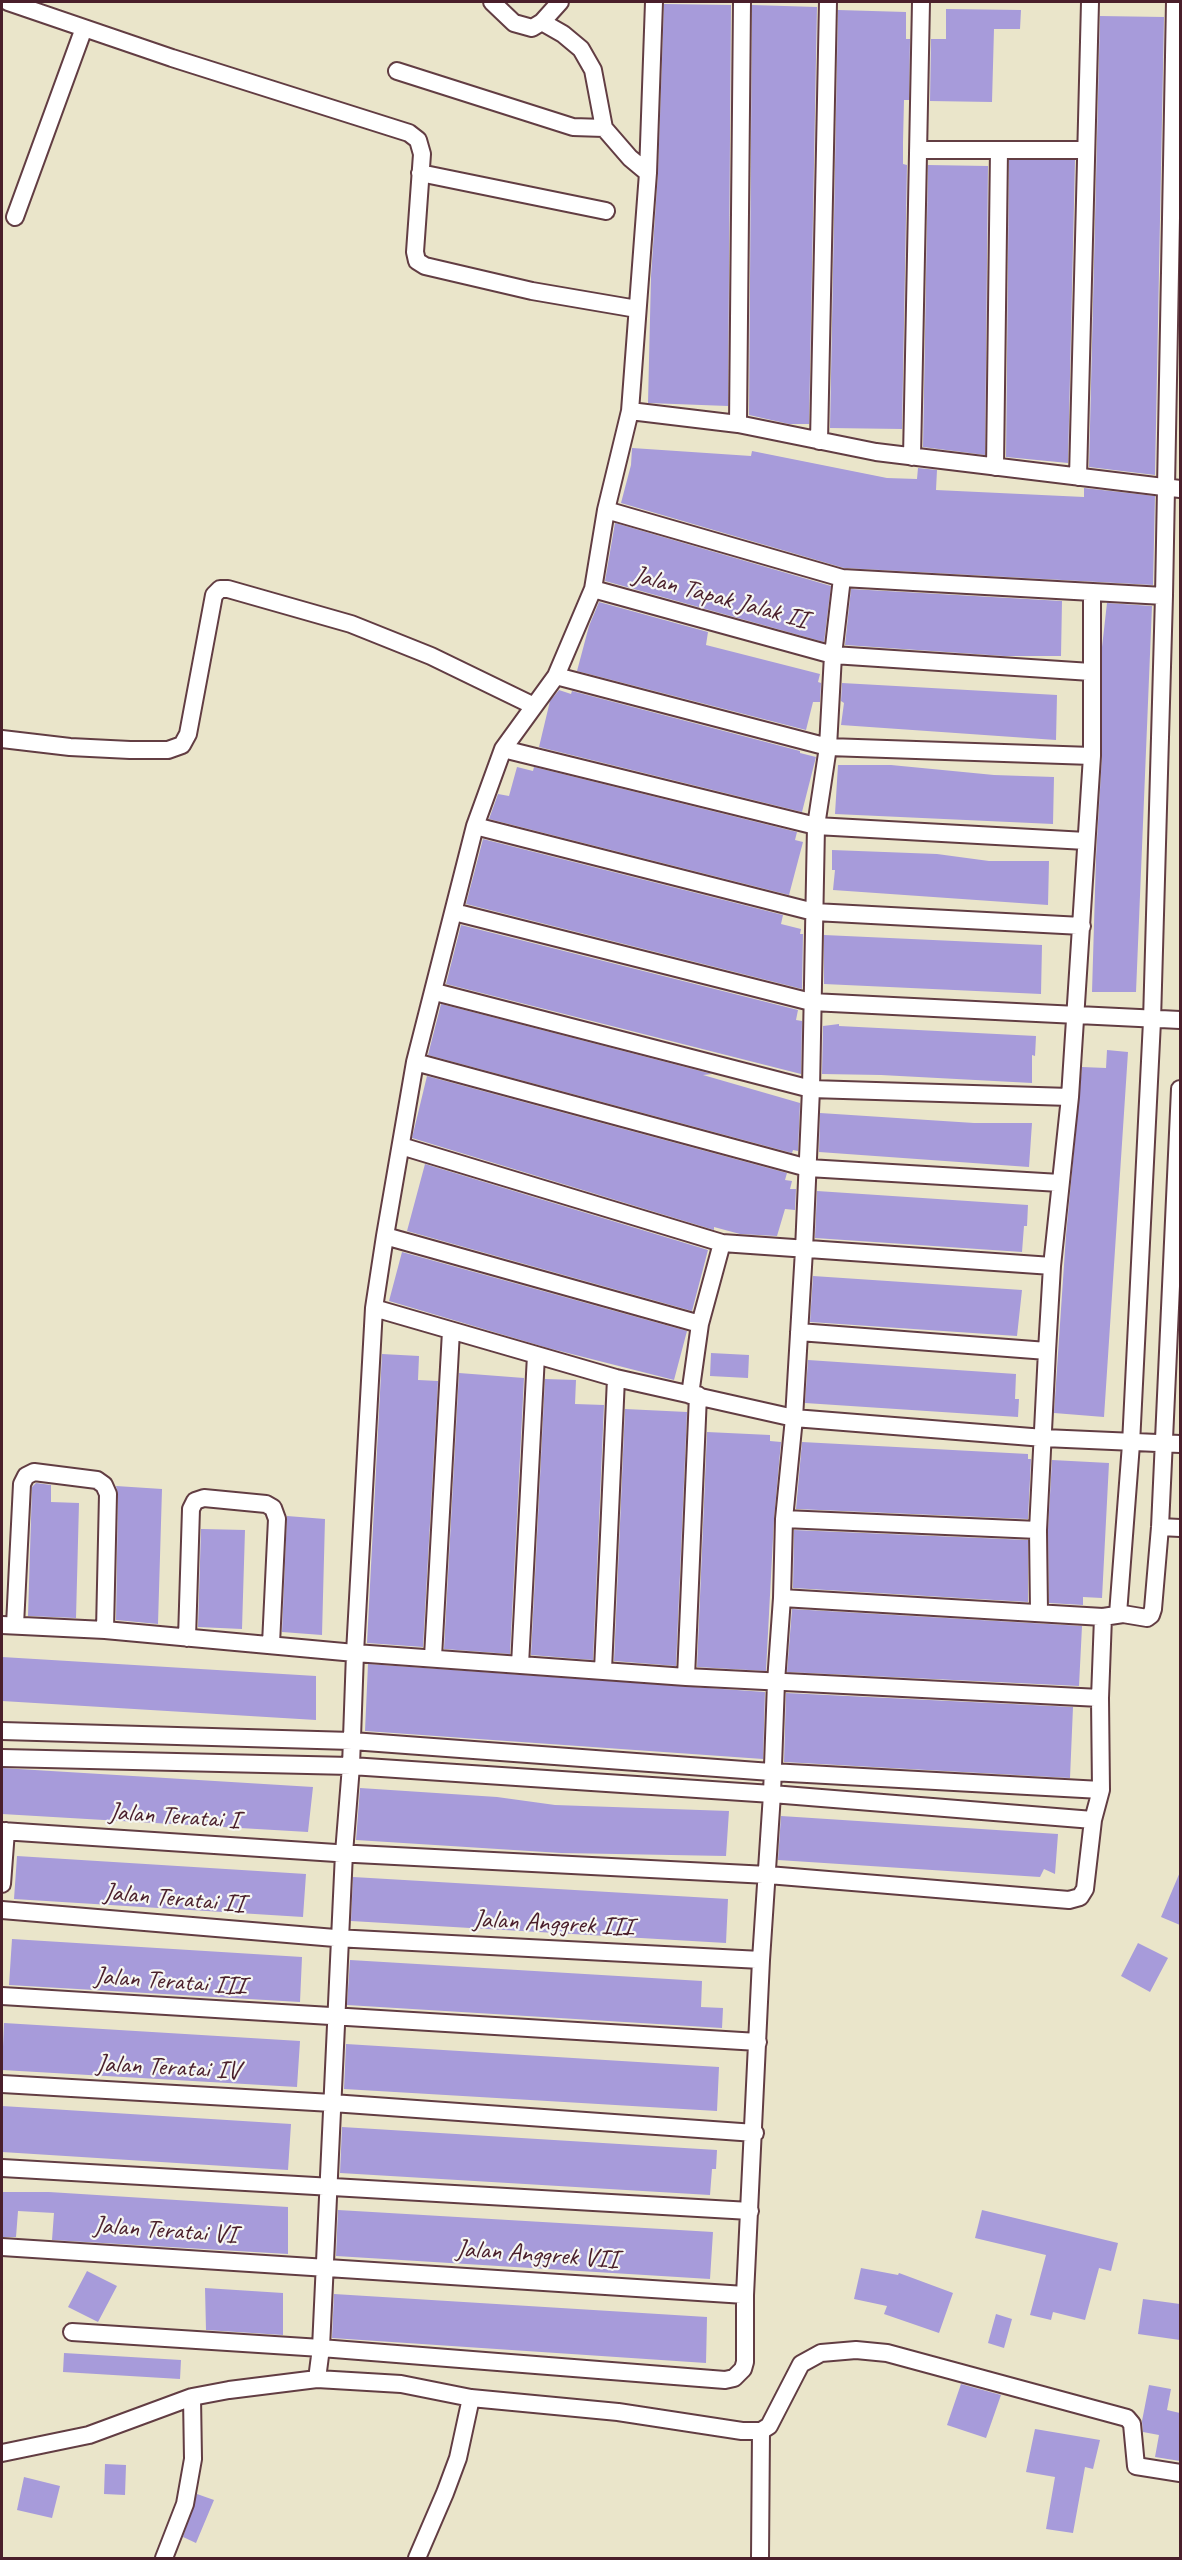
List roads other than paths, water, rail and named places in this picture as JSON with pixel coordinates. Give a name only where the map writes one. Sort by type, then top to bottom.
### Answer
[{"type":"street","points":[[8,2],[410,133],[418,140],[422,154],[415,252],[417,261],[425,266],[532,291],[637,309]]},
{"type":"street","points":[[492,2],[514,23],[532,28],[542,22],[560,2]]},
{"type":"street","points":[[317,2379],[321,2348],[336,2018],[342,1938],[344,1853],[351,1766],[374,1308],[415,1062],[435,992],[475,826],[503,749],[556,676],[593,589],[606,510],[630,411],[648,173],[654,2]]},
{"type":"street","points":[[738,424],[742,2]]},
{"type":"street","points":[[819,441],[828,2]]},
{"type":"street","points":[[912,457],[921,2]]},
{"type":"street","points":[[1078,477],[1090,2]]},
{"type":"street","name":"Jalan Teratai I","points":[[4,1831],[344,1853],[768,1875],[1069,1900],[1080,1897],[1085,1889],[1093,1820],[1101,1790],[1100,1698],[1115,1615],[1132,1444],[1155,1021],[1172,488],[1175,2]]},
{"type":"street","points":[[542,22],[563,34],[581,49],[592,70],[604,128],[630,158],[648,173]]},
{"type":"street","points":[[15,217],[84,28]]},
{"type":"street","points":[[397,71],[573,127],[604,128]]},
{"type":"street","points":[[918,150],[1086,150]]},
{"type":"street","points":[[995,467],[999,150]]},
{"type":"street","points":[[420,173],[606,211]]},
{"type":"street","points":[[630,411],[738,424],[912,457],[1172,488]]},
{"type":"street","points":[[606,510],[842,578],[1092,592],[1170,588]]},
{"type":"street","points":[[72,2332],[321,2348],[725,2380],[734,2378],[743,2369],[761,1960],[768,1875],[771,1772],[782,1598],[783,1519],[794,1418],[808,1168],[816,826],[828,747],[833,655],[842,578]]},
{"type":"street","points":[[2,739],[70,747],[130,750],[168,750],[182,745],[188,734],[214,595],[220,589],[228,589],[351,624],[431,656],[534,706]]},
{"type":"street","name":"Jalan Tapak Jalak II","points":[[593,589],[833,655],[1091,672]]},
{"type":"street","points":[[1039,1612],[1038,1530],[1052,1266],[1070,1097],[1092,756],[1092,592]]},
{"type":"street","points":[[556,676],[828,747],[1092,756]]},
{"type":"street","points":[[503,749],[816,826],[1086,841]]},
{"type":"street","points":[[475,826],[814,912],[1082,926]]},
{"type":"street","points":[[454,912],[811,1002],[1155,1021],[1180,1020]]},
{"type":"street","points":[[435,992],[811,1089],[1070,1097]]},
{"type":"street","points":[[415,1062],[808,1168],[1060,1183]]},
{"type":"street","points":[[782,1598],[1147,1618],[1151,1615],[1169,1443],[1180,1089]]},
{"type":"street","points":[[401,1146],[722,1243],[1052,1266]]},
{"type":"street","points":[[385,1236],[700,1324]]},
{"type":"street","points":[[686,1677],[694,1395],[700,1324],[722,1243]]},
{"type":"street","points":[[374,1308],[616,1378],[794,1418],[1132,1444],[1169,1443]]},
{"type":"street","points":[[433,1657],[451,1331]]},
{"type":"street","points":[[799,1332],[1047,1350]]},
{"type":"street","points":[[520,1665],[536,1356]]},
{"type":"street","points":[[603,1670],[616,1378]]},
{"type":"street","points":[[105,1630],[108,1494],[104,1485],[97,1480],[34,1472],[26,1476],[21,1484],[8,1625],[105,1630],[355,1653],[686,1677],[1100,1698]]},
{"type":"street","points":[[187,1638],[192,1509],[195,1501],[204,1498],[266,1504],[273,1508],[277,1519],[271,1644]]},
{"type":"street","points":[[783,1519],[1038,1530]]},
{"type":"street","points":[[1160,1527],[1180,1528]]},
{"type":"street","points":[[2,1731],[352,1741],[771,1772],[1101,1790]]},
{"type":"street","points":[[2,1758],[351,1766],[772,1794],[1093,1820]]},
{"type":"street","points":[[2,1884],[4,1831]]},
{"type":"street","name":"Jalan Teratai II","points":[[2,1910],[342,1938]]},
{"type":"street","name":"Jalan Anggrek III","points":[[342,1938],[761,1960]]},
{"type":"street","name":"Jalan Teratai III","points":[[2,1996],[758,2042]]},
{"type":"street","name":"Jalan Teratai IV","points":[[2,2084],[332,2103],[755,2133]]},
{"type":"street","points":[[2,2168],[750,2211]]},
{"type":"street","name":"Jalan Teratai VI","points":[[2,2247],[325,2267]]},
{"type":"street","name":"Jalan Anggrek VII","points":[[325,2267],[746,2295]]},
{"type":"street","points":[[2,2453],[89,2435],[192,2397],[317,2379],[401,2384],[471,2398],[618,2412],[742,2431],[761,2431],[769,2426],[801,2364],[821,2353],[856,2350],[887,2354],[1127,2418],[1132,2424],[1136,2466],[1180,2473]]},
{"type":"street","points":[[164,2559],[185,2504],[193,2459],[192,2397]]},
{"type":"street","points":[[417,2559],[458,2458],[471,2398]]},
{"type":"street","points":[[760,2559],[761,2431]]}]
